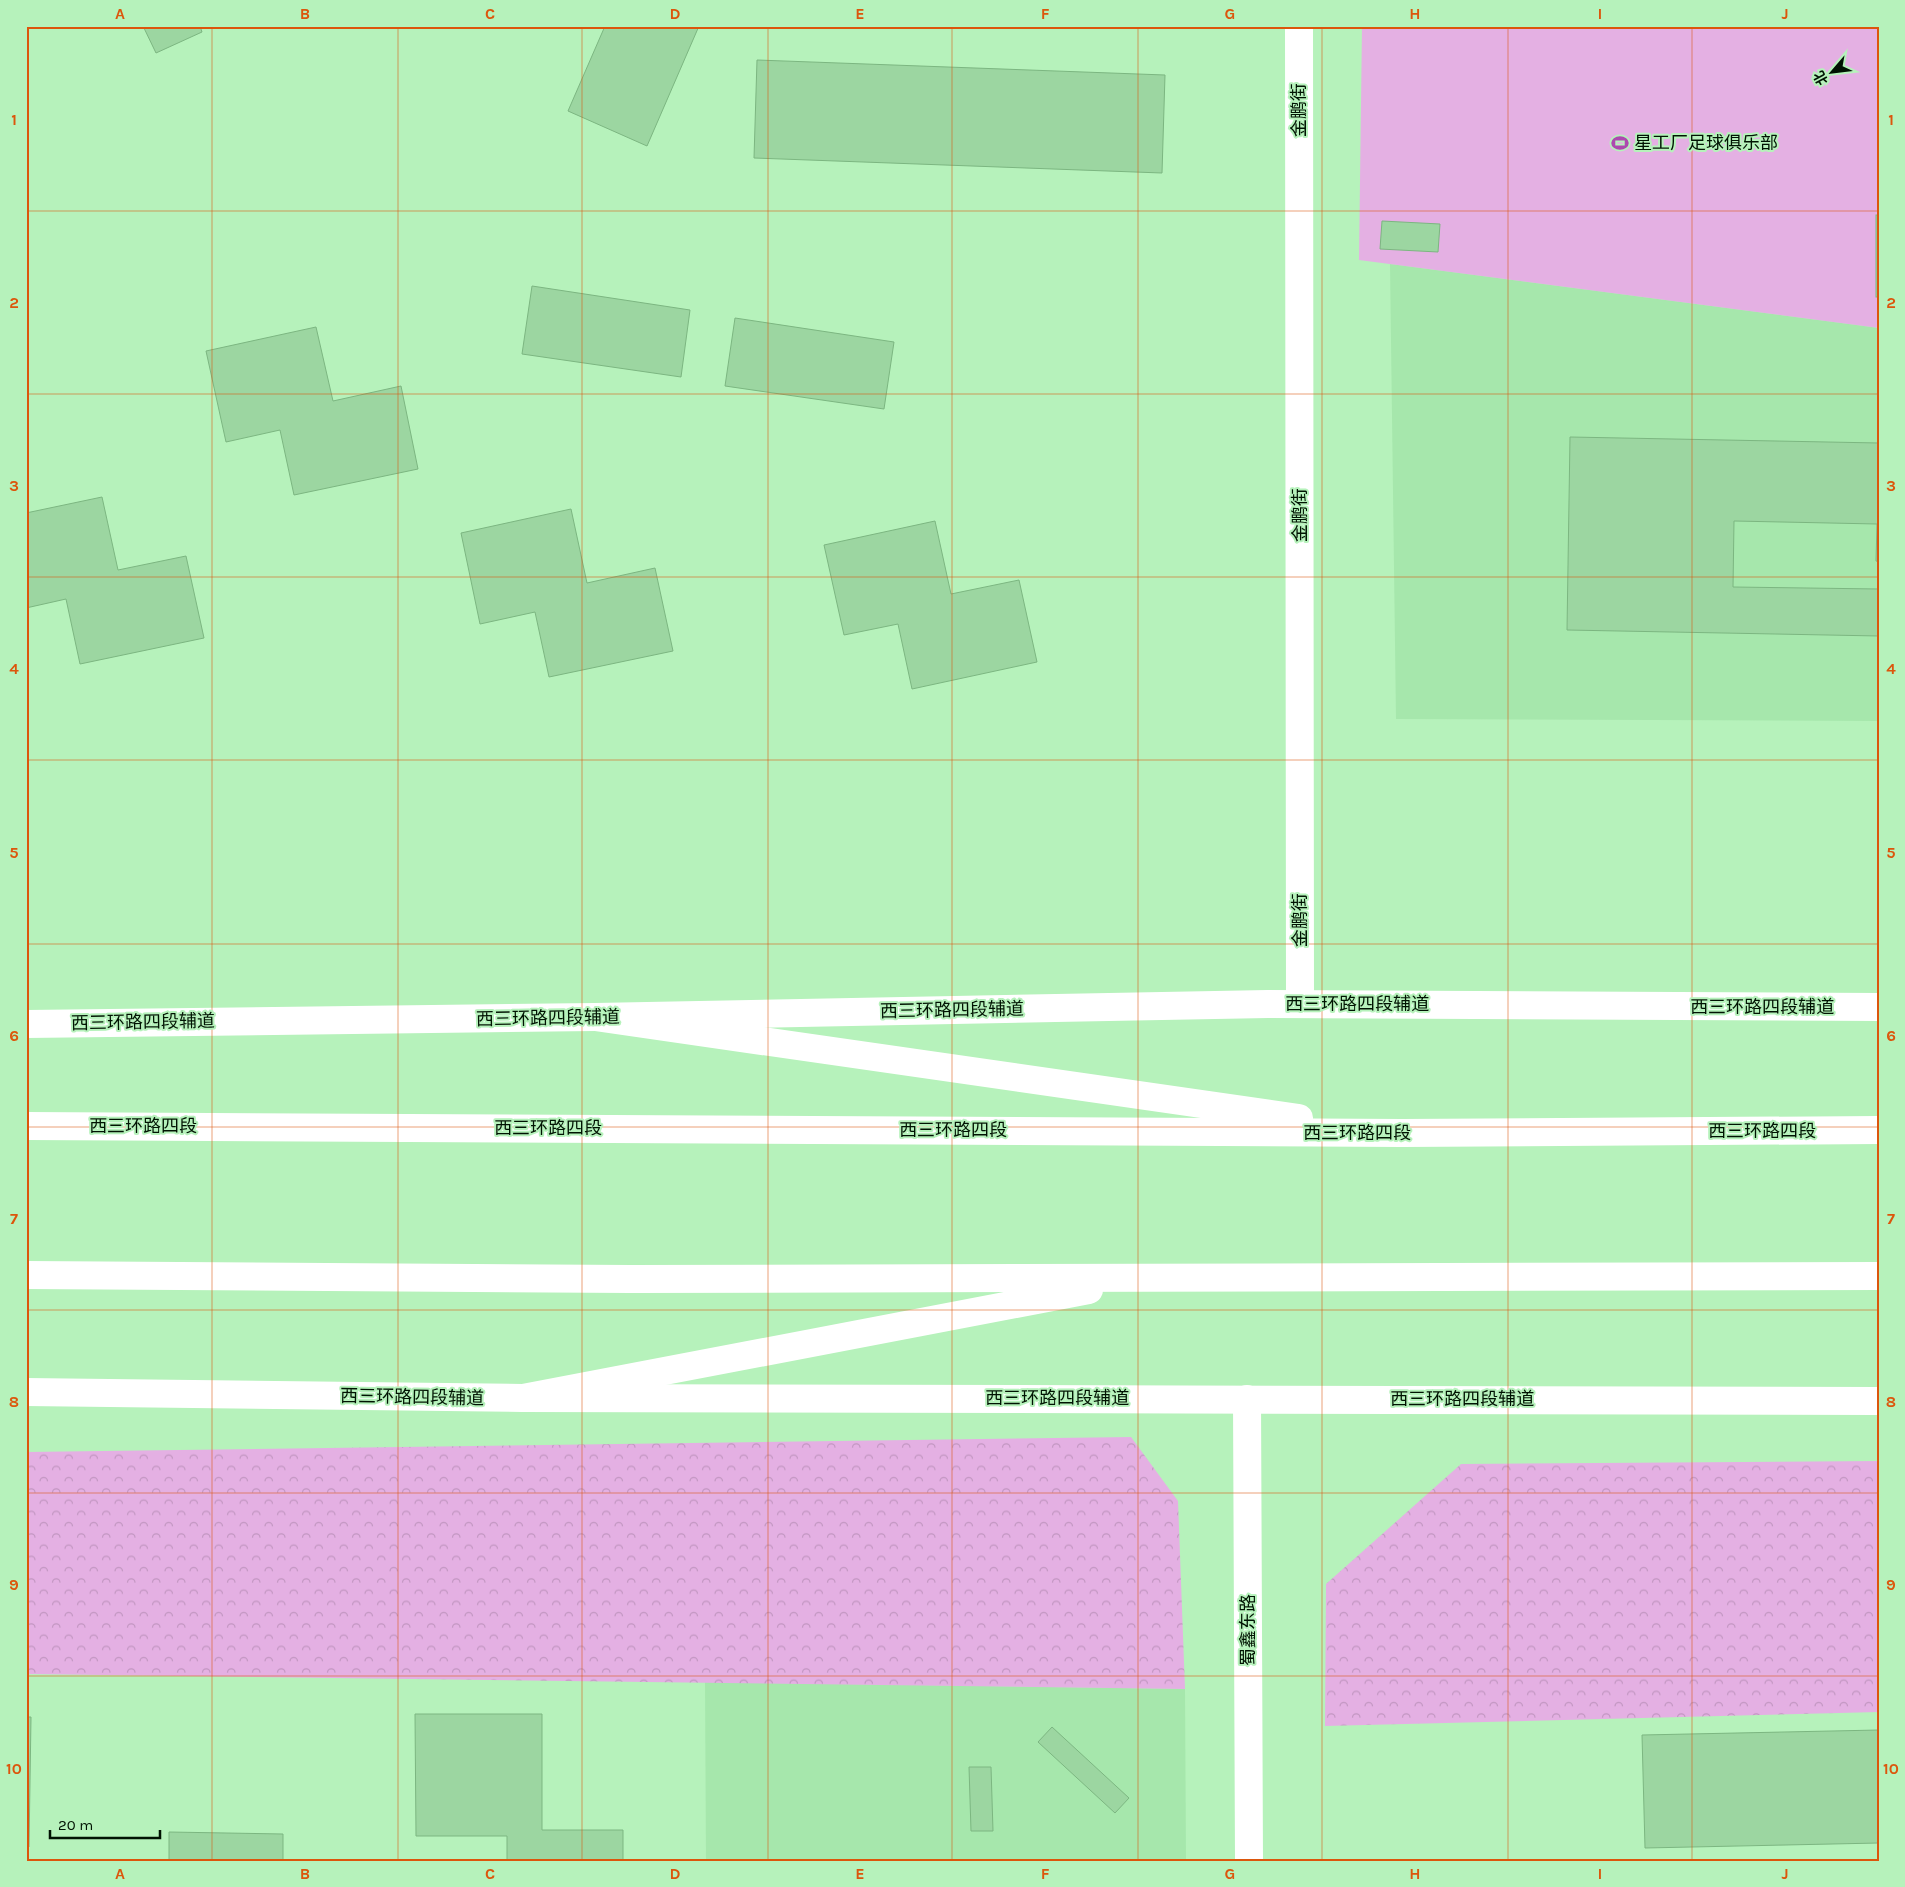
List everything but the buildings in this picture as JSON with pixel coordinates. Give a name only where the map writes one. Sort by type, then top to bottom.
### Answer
[{"type":"main road","name":"金鹏街","points":[[1299,26],[1300,1004]]},
{"type":"main road","name":"西三环路四段辅道","points":[[26,1024],[595,1018],[1300,1004],[1879,1007]]},
{"type":"main road","points":[[595,1018],[1402,1133]]},
{"type":"main road","name":"西三环路四段","points":[[26,1126],[1402,1133],[1879,1130]]},
{"type":"main road","points":[[26,1275],[622,1279],[1879,1276]]},
{"type":"main road","points":[[523,1398],[1156,1278]]},
{"type":"main road","name":"西三环路四段辅道","points":[[26,1392],[523,1398],[1879,1401]]},
{"type":"main road","name":"蜀鑫东路","points":[[1247,1399],[1249,1861]]},
{"type":"shaded area","points":[[1390,264],[1879,328],[1879,721],[1396,719]]},
{"type":"shaded area","points":[[705,1682],[1185,1689],[1186,1861],[706,1861]]},
{"type":"green space","name":"星工厂足球俱乐部","points":[[1362,26],[1879,26],[1879,328],[1359,260]]},
{"type":"green space","points":[[1131,1437],[1178,1501],[1185,1689],[26,1674],[26,1452]]},
{"type":"green space","points":[[1879,1461],[1879,1712],[1325,1726],[1326,1584],[1461,1464]]},
{"type":"place","name":"星工厂足球俱乐部","points":[[1620,143]]}]
